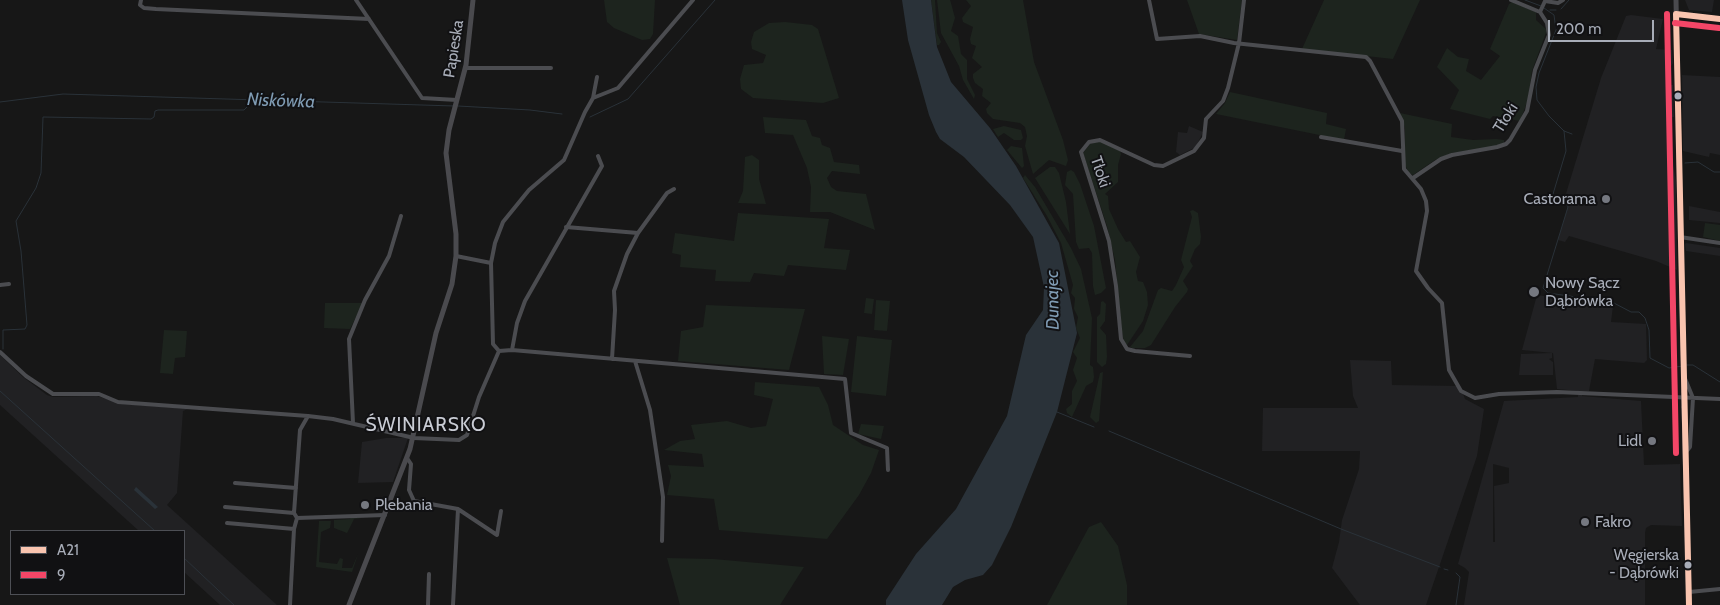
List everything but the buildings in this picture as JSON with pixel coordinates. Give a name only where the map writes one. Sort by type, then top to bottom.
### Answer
[{"type":"street","points":[[140,0],[140,5],[144,8],[369,19]]},
{"type":"street","points":[[356,0],[422,98],[457,101]]},
{"type":"street","name":"Papieska","points":[[349,605],[414,438],[436,334],[452,284],[456,256],[446,143],[465,68],[473,0]]},
{"type":"street","points":[[593,98],[618,88],[693,0]]},
{"type":"street","points":[[1149,0],[1157,39],[1200,36],[1239,43],[1366,57],[1400,116],[1404,130],[1402,151],[1404,169],[1421,189],[1427,205],[1416,271],[1442,303],[1449,370],[1461,391],[1475,398],[1499,394],[1557,392],[1720,400]]},
{"type":"street","name":"Tłoki","points":[[1190,356],[1135,351],[1127,349],[1124,344],[1120,333],[1116,286],[1109,240],[1081,152],[1089,142],[1100,140],[1154,165],[1163,166],[1194,151],[1204,138],[1206,119],[1225,95],[1239,43],[1244,0]]},
{"type":"street","points":[[1512,0],[1541,11],[1544,2],[1558,3],[1563,0]]},
{"type":"street","points":[[1676,0],[1689,605]]},
{"type":"street","name":"Tłoki","points":[[1413,178],[1441,159],[1452,154],[1498,147],[1510,140],[1527,111],[1535,70],[1549,35],[1547,23],[1541,11]]},
{"type":"street","points":[[1676,14],[1720,19]]},
{"type":"street","points":[[465,68],[551,68]]},
{"type":"street","points":[[499,351],[493,344],[491,263],[495,243],[503,222],[530,190],[564,160],[593,98],[598,78]]},
{"type":"street","points":[[1321,137],[1402,151]]},
{"type":"street","points":[[512,350],[517,323],[526,301],[602,166],[598,156]]},
{"type":"street","points":[[612,359],[615,310],[614,291],[627,254],[638,233],[667,193],[674,189]]},
{"type":"street","points":[[353,423],[349,339],[365,300],[389,256],[401,216]]},
{"type":"street","points":[[566,227],[638,233]]},
{"type":"street","points":[[1680,237],[1720,244]]},
{"type":"street","points":[[456,256],[491,263]]},
{"type":"street","points":[[0,285],[9,284]]},
{"type":"street","points":[[499,351],[512,350],[845,379],[851,433],[887,448],[888,470]]},
{"type":"street","points":[[0,352],[26,376],[53,394],[99,394],[118,402],[308,416],[353,423],[414,438],[459,440],[467,435],[479,397],[499,351]]},
{"type":"street","points":[[635,360],[650,410],[663,497],[662,540]]},
{"type":"street","points":[[1683,376],[1693,398],[1690,447],[1686,453]]},
{"type":"street","points":[[290,605],[294,529],[297,518],[294,513],[300,430],[308,416]]},
{"type":"street","points":[[407,458],[411,464],[409,490],[414,502],[458,510],[497,535],[501,511]]},
{"type":"street","points":[[235,484],[296,488]]},
{"type":"street","points":[[224,508],[294,513]]},
{"type":"street","points":[[453,605],[458,510]]},
{"type":"street","points":[[297,518],[385,515]]},
{"type":"street","points":[[226,523],[294,529]]},
{"type":"street","points":[[428,605],[429,574]]},
{"type":"street","points":[[1689,592],[1720,588]]},
{"type":"shaded area","points":[[604,0],[655,0],[653,34],[650,39],[642,40],[614,28],[607,22]]},
{"type":"shaded area","points":[[931,0],[935,0],[937,33],[941,42],[939,45],[937,45]]},
{"type":"shaded area","points":[[937,0],[950,0],[955,18],[951,31],[958,36],[961,54],[967,60],[967,79],[975,95],[974,99],[941,33]]},
{"type":"shaded area","points":[[966,0],[1023,0],[1034,62],[1063,140],[1068,160],[1066,166],[1049,160],[1033,174],[1025,146],[1027,136],[1025,127],[1020,123],[993,119],[987,113],[986,109],[991,103],[982,96],[983,89],[975,83],[973,78],[973,74],[982,67],[972,58],[976,46],[971,44],[970,39],[973,27],[963,22],[962,18],[971,6]]},
{"type":"shaded area","points":[[1187,0],[1242,0],[1237,40],[1199,34]]},
{"type":"shaded area","points":[[1324,0],[1420,0],[1393,59],[1302,49]]},
{"type":"shaded area","points":[[1685,0],[1714,0],[1712,12],[1689,10]]},
{"type":"shaded area","points":[[1512,2],[1536,12],[1536,20],[1547,30],[1532,71],[1528,100],[1520,121],[1493,116],[1490,119],[1450,109],[1459,90],[1437,67],[1447,48],[1458,57],[1469,59],[1466,71],[1481,80],[1500,56],[1490,49],[1509,4]]},
{"type":"shaded area","points":[[1626,16],[1663,19],[1656,49],[1672,50],[1673,63],[1667,73],[1667,85],[1673,85],[1673,165],[1676,181],[1677,270],[1656,261],[1569,236],[1565,242],[1558,240],[1570,199],[1565,197],[1601,78]]},
{"type":"shaded area","points":[[785,22],[812,25],[818,29],[839,98],[823,103],[753,98],[741,89],[740,79],[744,65],[763,63],[766,55],[752,49],[751,42],[754,32],[769,23]]},
{"type":"shaded area","points":[[1682,75],[1720,77],[1720,155],[1710,153],[1709,157],[1683,151]]},
{"type":"shaded area","points":[[1230,92],[1327,113],[1326,124],[1346,129],[1344,140],[1216,114],[1225,103]]},
{"type":"shaded area","points":[[1400,113],[1452,124],[1451,137],[1473,140],[1496,139],[1504,140],[1504,143],[1488,149],[1452,153],[1435,160],[1413,175],[1409,173],[1405,165],[1405,128]]},
{"type":"shaded area","points":[[763,117],[806,120],[812,136],[820,138],[822,145],[830,148],[834,162],[859,165],[860,174],[832,171],[827,178],[831,187],[837,191],[866,194],[875,230],[830,212],[810,212],[811,187],[807,168],[793,135],[765,133]]},
{"type":"shaded area","points":[[1004,126],[1021,130],[1023,138],[1021,140],[1014,140],[1004,133],[998,137],[993,129]]},
{"type":"shaded area","points":[[1189,126],[1203,132],[1196,147],[1180,155],[1176,152],[1178,132],[1187,133]]},
{"type":"shaded area","points":[[1103,142],[1120,151],[1121,154],[1118,165],[1118,182],[1105,194],[1108,196],[1109,209],[1118,229],[1126,242],[1130,241],[1140,257],[1136,272],[1138,281],[1143,282],[1147,292],[1148,305],[1143,321],[1127,345],[1124,342],[1122,332],[1115,260],[1107,226],[1083,153],[1090,144]]},
{"type":"shaded area","points":[[1011,146],[1022,148],[1024,166],[1022,168],[1007,150]]},
{"type":"shaded area","points":[[752,155],[759,160],[759,179],[766,204],[738,203],[743,191],[745,157]]},
{"type":"shaded area","points":[[1050,167],[1055,167],[1059,173],[1066,202],[1070,234],[1035,178]]},
{"type":"shaded area","points":[[1071,170],[1080,184],[1094,226],[1106,288],[1101,293],[1095,295],[1092,253],[1089,248],[1079,249],[1076,242],[1073,194],[1065,185],[1067,172]]},
{"type":"shaded area","points":[[1025,175],[1035,187],[1071,248],[1081,269],[1092,318],[1090,365],[1093,367],[1093,382],[1086,386],[1072,417],[1067,413],[1066,409],[1072,404],[1072,391],[1077,381],[1073,370],[1077,358],[1073,352],[1080,338],[1076,328],[1078,317],[1074,309],[1075,298],[1071,293],[1073,285],[1061,243],[1047,216],[1023,178]]},
{"type":"shaded area","points":[[1689,206],[1720,212],[1720,223],[1689,220]]},
{"type":"shaded area","points":[[1193,210],[1198,213],[1201,237],[1200,244],[1195,249],[1190,261],[1193,266],[1183,281],[1188,289],[1187,292],[1151,345],[1145,348],[1132,348],[1130,347],[1143,331],[1158,290],[1161,288],[1172,291],[1184,267],[1181,260],[1192,217],[1190,211]]},
{"type":"shaded area","points":[[738,213],[829,219],[824,248],[850,250],[846,270],[788,265],[784,276],[754,273],[750,282],[715,281],[716,270],[680,267],[681,255],[672,253],[675,233],[734,241]]},
{"type":"shaded area","points":[[1705,223],[1720,225],[1720,241],[1703,237]]},
{"type":"shaded area","points":[[1686,243],[1720,248],[1720,256],[1686,251]]},
{"type":"shaded area","points":[[1537,295],[1613,306],[1611,322],[1646,324],[1647,360],[1644,363],[1595,359],[1589,391],[1582,391],[1582,396],[1641,401],[1644,465],[1680,464],[1682,526],[1651,525],[1646,528],[1645,605],[1464,605],[1469,572],[1458,564],[1504,401],[1578,397],[1578,391],[1557,389],[1553,353],[1522,350]],"holes":[[[1493,464],[1509,468],[1509,483],[1494,486],[1495,542],[1493,542]]]},
{"type":"shaded area","points":[[866,298],[874,299],[872,314],[864,313]]},
{"type":"shaded area","points":[[876,300],[890,301],[887,331],[874,330]]},
{"type":"shaded area","points":[[1103,301],[1106,304],[1105,321],[1100,328],[1106,335],[1107,357],[1106,364],[1102,367],[1097,362],[1097,317],[1100,314],[1101,302]]},
{"type":"shaded area","points":[[325,303],[363,303],[350,329],[324,328]]},
{"type":"shaded area","points":[[706,305],[805,309],[789,370],[678,361],[681,331],[703,327]]},
{"type":"shaded area","points":[[164,330],[187,331],[185,357],[175,358],[173,374],[160,373]]},
{"type":"shaded area","points":[[822,336],[849,339],[843,375],[824,374]]},
{"type":"shaded area","points":[[857,336],[892,340],[886,396],[851,392]]},
{"type":"shaded area","points":[[1552,353],[1552,358],[1549,359],[1553,362],[1553,375],[1519,375],[1521,354]]},
{"type":"shaded area","points":[[0,355],[23,377],[47,395],[53,397],[97,396],[123,404],[188,409],[183,411],[177,493],[167,505],[277,605],[220,605],[185,573],[185,530],[138,530],[0,405]]},
{"type":"shaded area","points":[[1350,360],[1391,361],[1392,385],[1460,386],[1465,399],[1484,409],[1477,456],[1426,605],[1360,605],[1332,568],[1339,542],[1342,520],[1359,469],[1360,451],[1262,451],[1263,408],[1358,408],[1353,396]]},
{"type":"shaded area","points":[[1103,372],[1099,421],[1096,423],[1090,417],[1100,373]]},
{"type":"shaded area","points":[[755,382],[819,387],[828,405],[833,425],[863,445],[879,450],[871,473],[859,495],[827,539],[719,530],[714,499],[667,495],[671,476],[668,465],[704,467],[702,454],[664,450],[680,441],[695,439],[691,425],[727,421],[751,428],[766,426],[773,399],[754,395]]},
{"type":"shaded area","points":[[861,424],[884,426],[881,439],[858,434]]},
{"type":"shaded area","points":[[386,438],[408,438],[393,482],[358,483],[362,442]]},
{"type":"shaded area","points":[[351,517],[362,518],[354,519],[347,533],[334,528],[334,520],[350,519]]},
{"type":"shaded area","points":[[319,521],[331,521],[330,528],[321,532],[319,562],[337,564],[340,558],[343,559],[342,568],[352,568],[358,554],[352,572],[316,567]]},
{"type":"shaded area","points":[[1101,522],[1118,546],[1127,585],[1127,605],[1047,605],[1089,527]]},
{"type":"shaded area","points":[[667,558],[713,559],[804,567],[780,605],[680,605]]},
{"type":"water","name":"Dunajec","points":[[902,0],[931,0],[937,47],[951,82],[990,128],[1016,166],[1059,243],[1077,333],[1057,412],[1011,527],[992,565],[983,575],[965,580],[953,587],[942,605],[886,605],[886,600],[916,554],[956,509],[1007,416],[1026,335],[1043,310],[1044,287],[1033,237],[1010,205],[964,157],[940,139],[936,132],[929,115],[908,40]]},
{"type":"water","points":[[136,487],[158,507],[155,509],[134,490]]},
{"type":"waterway","name":"Niskówka","points":[[590,117],[628,99],[715,0]]},
{"type":"waterway","points":[[1525,0],[1541,6]]},
{"type":"waterway","points":[[1561,9],[1569,0]]},
{"type":"waterway","points":[[1544,8],[1554,15],[1556,30],[1539,73],[1536,87],[1537,100],[1564,131],[1572,134]]},
{"type":"waterway","points":[[1550,10],[1556,10]]},
{"type":"waterway","name":"Niskówka","points":[[0,102],[63,94],[454,106]]},
{"type":"waterway","points":[[3,349],[3,330],[25,329],[27,325],[21,251],[16,221],[36,188],[41,173],[43,117],[151,119],[154,117],[155,111],[158,110],[244,110],[247,107],[247,101]]},
{"type":"waterway","name":"Niskówka","points":[[458,106],[530,110],[562,114]]},
{"type":"waterway","points":[[1556,198],[1553,194],[1566,151],[1564,131]]},
{"type":"waterway","points":[[1685,163],[1698,162],[1714,172],[1720,172]]},
{"type":"waterway","points":[[1565,201],[1568,207],[1543,288],[1548,293],[1612,302],[1631,312],[1639,312],[1645,318],[1649,330],[1650,358],[1669,368],[1683,366]]},
{"type":"waterway","points":[[1687,365],[1693,365],[1720,382]]},
{"type":"waterway","points":[[0,391],[154,530]]},
{"type":"waterway","points":[[1057,412],[1094,427]]},
{"type":"waterway","points":[[1109,431],[1341,529],[1440,567]]},
{"type":"waterway","points":[[185,559],[234,605]]},
{"type":"waterway","points":[[1444,569],[1448,570]]},
{"type":"waterway","points":[[1456,573],[1460,577],[1456,605]]},
{"type":"transit line","name":"9","points":[[1667,14],[1676,453]]},
{"type":"transit line","name":"A21","points":[[1676,14],[1689,605]]},
{"type":"transit line","name":"A21","points":[[1676,14],[1720,19]]},
{"type":"transit line","name":"9","points":[[1675,23],[1719,28]]},
{"type":"place","name":"Castorama","points":[[1606,199]]},
{"type":"place","name":"Nowy Sącz Dąbrówka","points":[[1534,292]]},
{"type":"place","name":"Lidl","points":[[1652,441]]},
{"type":"place","name":"Plebania","points":[[365,505]]},
{"type":"place","name":"Fakro","points":[[1585,522]]},
{"type":"place","name":"Węgierska - Dąbrówki","points":[[1688,565]]},
{"type":"district","name":"ŚWINIARSKO","points":[[426,425]]}]
